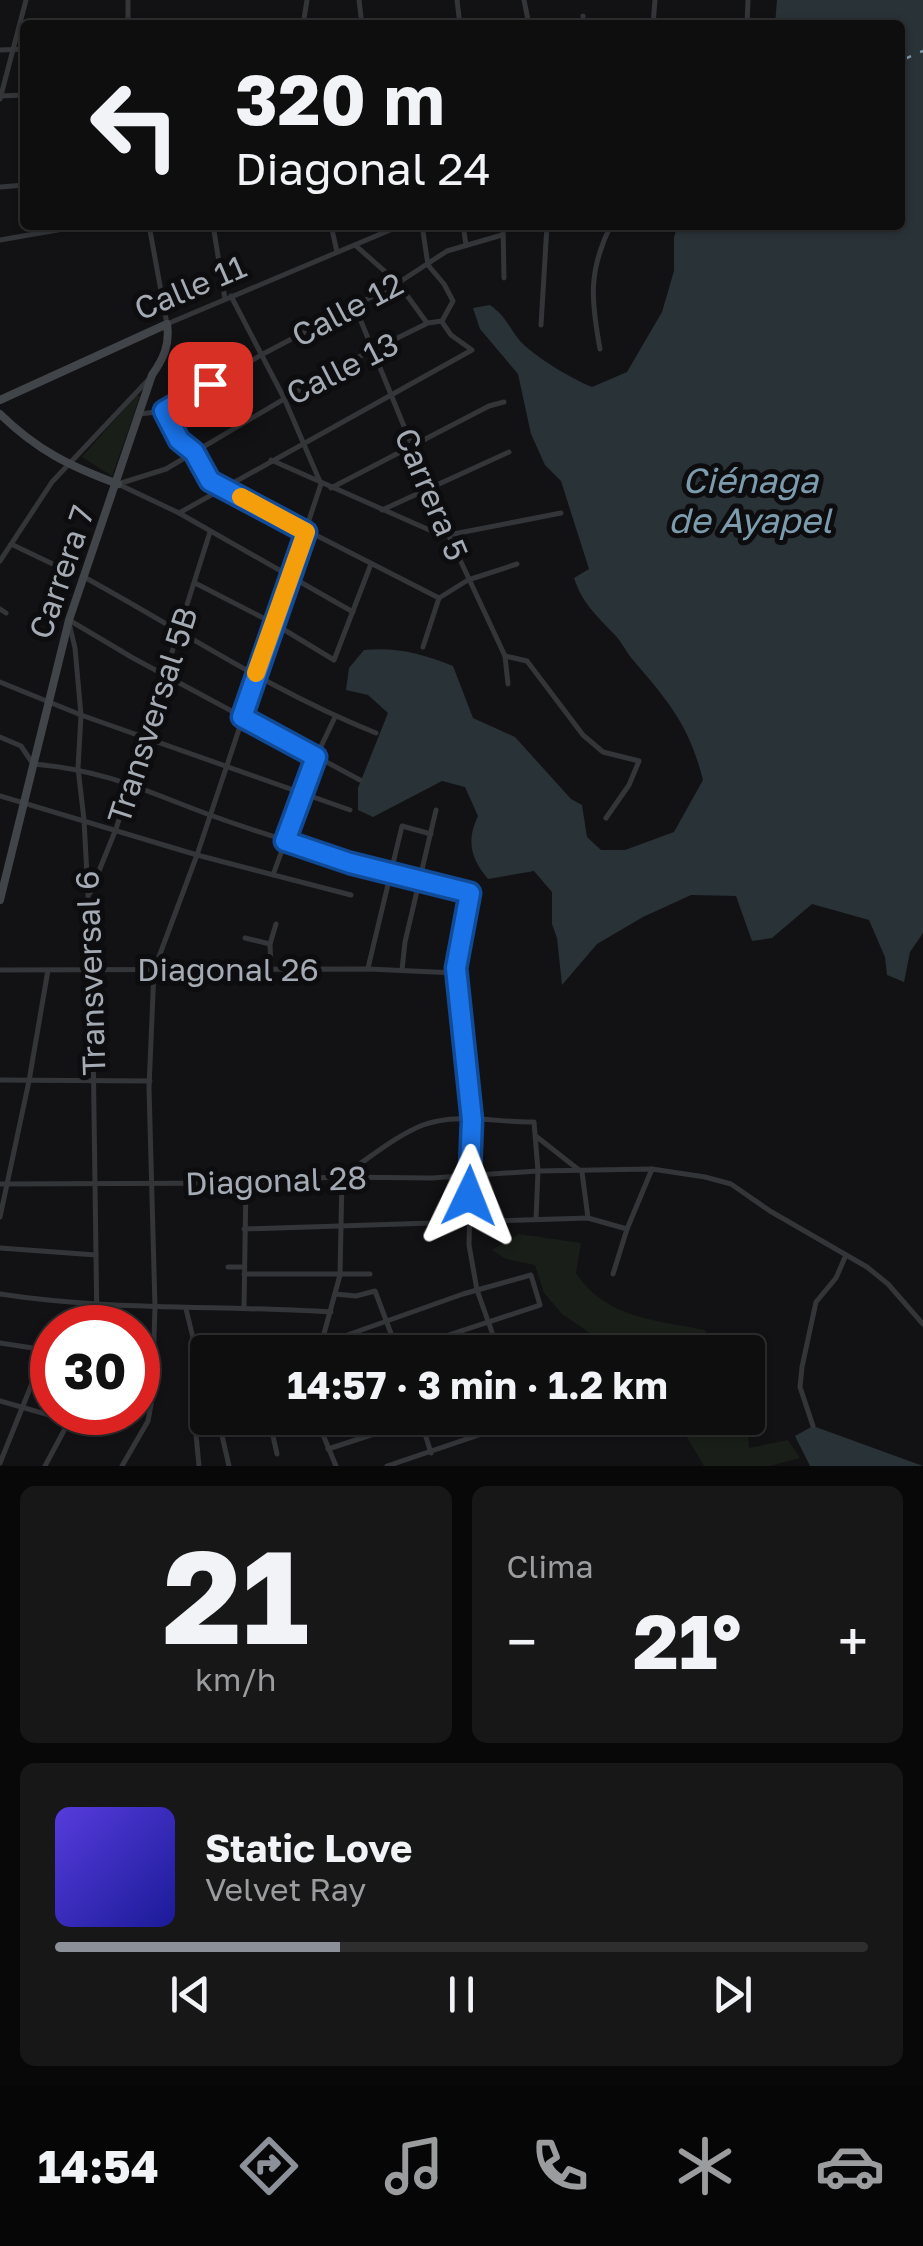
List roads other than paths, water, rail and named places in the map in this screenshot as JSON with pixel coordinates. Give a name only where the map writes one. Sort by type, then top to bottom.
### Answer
[{"type":"main road","name":"Carrera 7","points":[[0,900],[68,620],[118,484],[152,375],[166,351],[166,324]]},
{"type":"main road","name":"Calle 11","points":[[0,400],[166,324]]},
{"type":"main road","points":[[0,414],[26,439],[67,465],[118,484]]},
{"type":"street","points":[[582,16],[582,20]]},
{"type":"street","points":[[0,97],[20,23]]},
{"type":"street","points":[[0,50],[20,50]]},
{"type":"street","points":[[0,240],[41,230]]},
{"type":"street","points":[[150,230],[166,324]]},
{"type":"street","points":[[155,1305],[150,1081],[154,970],[211,816],[254,676],[321,484],[263,354],[228,297],[214,230]]},
{"type":"street","points":[[332,230],[337,252]]},
{"type":"street","name":"Calle 11","points":[[166,324],[390,230]]},
{"type":"street","points":[[179,513],[472,350],[451,334],[442,320],[453,301],[428,265],[423,230]]},
{"type":"street","points":[[464,230],[466,246]]},
{"type":"street","points":[[502,230],[504,278]]},
{"type":"street","points":[[540,325],[547,230]]},
{"type":"street","points":[[600,349],[592,302],[593,270],[609,230]]},
{"type":"street","name":"Calle 12","points":[[140,414],[164,411],[428,265],[447,250],[502,235]]},
{"type":"street","points":[[355,244],[398,282],[428,324]]},
{"type":"street","name":"Carrera 5","points":[[354,304],[448,534],[505,656],[508,684]]},
{"type":"street","name":"Calle 13","points":[[118,484],[166,469],[284,398],[372,351],[442,320]]},
{"type":"street","points":[[0,561],[67,465],[152,375]]},
{"type":"street","points":[[330,488],[489,406],[504,402]]},
{"type":"street","points":[[164,411],[179,440],[194,452],[210,481],[440,598]]},
{"type":"street","points":[[382,510],[509,452]]},
{"type":"street","points":[[271,460],[442,536],[561,512]]},
{"type":"street","points":[[118,484],[179,513],[352,612]]},
{"type":"street","name":"Transversal 5B","points":[[88,895],[116,829],[210,532]]},
{"type":"street","points":[[11,544],[60,567]]},
{"type":"street","points":[[195,582],[334,660],[371,564]]},
{"type":"street","points":[[424,647],[440,598],[468,580],[516,564]]},
{"type":"street","points":[[82,577],[177,628],[254,676],[376,733]]},
{"type":"street","points":[[68,620],[360,780]]},
{"type":"street","name":"Transversal 6","points":[[68,620],[75,648],[80,715],[78,768],[92,969],[94,1304]]},
{"type":"street","points":[[505,656],[527,662],[582,735],[602,752],[639,761],[606,818]]},
{"type":"street","points":[[0,682],[80,715],[350,810]]},
{"type":"street","points":[[273,875],[335,716]]},
{"type":"street","points":[[0,737],[21,746],[33,764],[78,768],[129,782],[285,841],[470,893],[456,973],[472,1120],[468,1222],[476,1290],[494,1335]]},
{"type":"street","points":[[0,796],[197,855],[351,895]]},
{"type":"street","points":[[402,970],[418,880],[436,810]]},
{"type":"street","points":[[368,969],[402,826],[431,834]]},
{"type":"street","points":[[271,970],[270,944],[276,924]]},
{"type":"street","points":[[246,938],[270,944]]},
{"type":"street","name":"Diagonal 26","points":[[0,970],[368,969],[456,973]]},
{"type":"street","points":[[0,1216],[2,1184],[29,1081],[48,970]]},
{"type":"street","points":[[0,1080],[150,1081]]},
{"type":"street","points":[[325,1335],[340,1274],[342,1176],[424,1125],[472,1120],[534,1122],[536,1220]]},
{"type":"street","points":[[536,1136],[582,1172],[588,1218]]},
{"type":"street","points":[[613,1274],[652,1169]]},
{"type":"street","name":"Diagonal 28","points":[[2,1184],[246,1183],[342,1176],[652,1169],[731,1184],[888,1284],[923,1324]]},
{"type":"street","points":[[244,1307],[246,1183]]},
{"type":"street","points":[[244,1229],[588,1218],[627,1229]]},
{"type":"street","points":[[0,1248],[96,1255]]},
{"type":"street","points":[[813,1426],[800,1387],[802,1366],[816,1302],[836,1278],[846,1255]]},
{"type":"street","points":[[228,1267],[370,1274]]},
{"type":"street","points":[[346,1335],[530,1275],[540,1305],[445,1335]]},
{"type":"street","points":[[335,1294],[356,1296],[375,1291],[391,1335]]},
{"type":"street","points":[[0,1294],[114,1305]]},
{"type":"street","points":[[160,1307],[331,1312]]},
{"type":"street","points":[[186,1308],[192,1335]]},
{"type":"street","points":[[0,1344],[30,1348]]},
{"type":"street","points":[[0,1463],[30,1391]]},
{"type":"street","points":[[0,1401],[30,1410]]},
{"type":"street","points":[[45,1466],[62,1435]]},
{"type":"street","points":[[122,1466],[140,1435]]},
{"type":"street","points":[[196,1435],[198,1466]]},
{"type":"street","points":[[222,1435],[229,1466]]},
{"type":"street","points":[[273,1435],[277,1454]]},
{"type":"street","points":[[323,1435],[336,1465],[325,1466]]},
{"type":"street","points":[[328,1449],[370,1435]]},
{"type":"street","points":[[426,1435],[431,1452]]},
{"type":"street","points":[[387,1466],[478,1435]]},
{"type":"water","name":"Ciénaga de Ayapel","points":[[777,0],[923,0],[923,933],[910,952],[904,982],[887,975],[885,957],[869,920],[812,904],[772,938],[752,941],[736,896],[691,895],[597,944],[562,985],[552,924],[552,892],[534,871],[488,879],[472,849],[478,816],[465,787],[442,781],[373,817],[358,810],[358,788],[388,713],[368,695],[346,690],[349,668],[364,650],[376,649],[410,652],[453,666],[473,718],[515,737],[571,799],[582,805],[587,837],[601,850],[625,850],[674,832],[703,780],[691,744],[667,702],[581,595],[574,578],[589,569],[561,481],[545,465],[531,434],[518,374],[480,329],[473,308],[490,305],[528,349],[592,387],[627,372],[662,312],[674,271],[676,230],[905,230],[905,20],[775,20]]},
{"type":"water","points":[[813,1426],[923,1466],[810,1466],[795,1436]]}]
